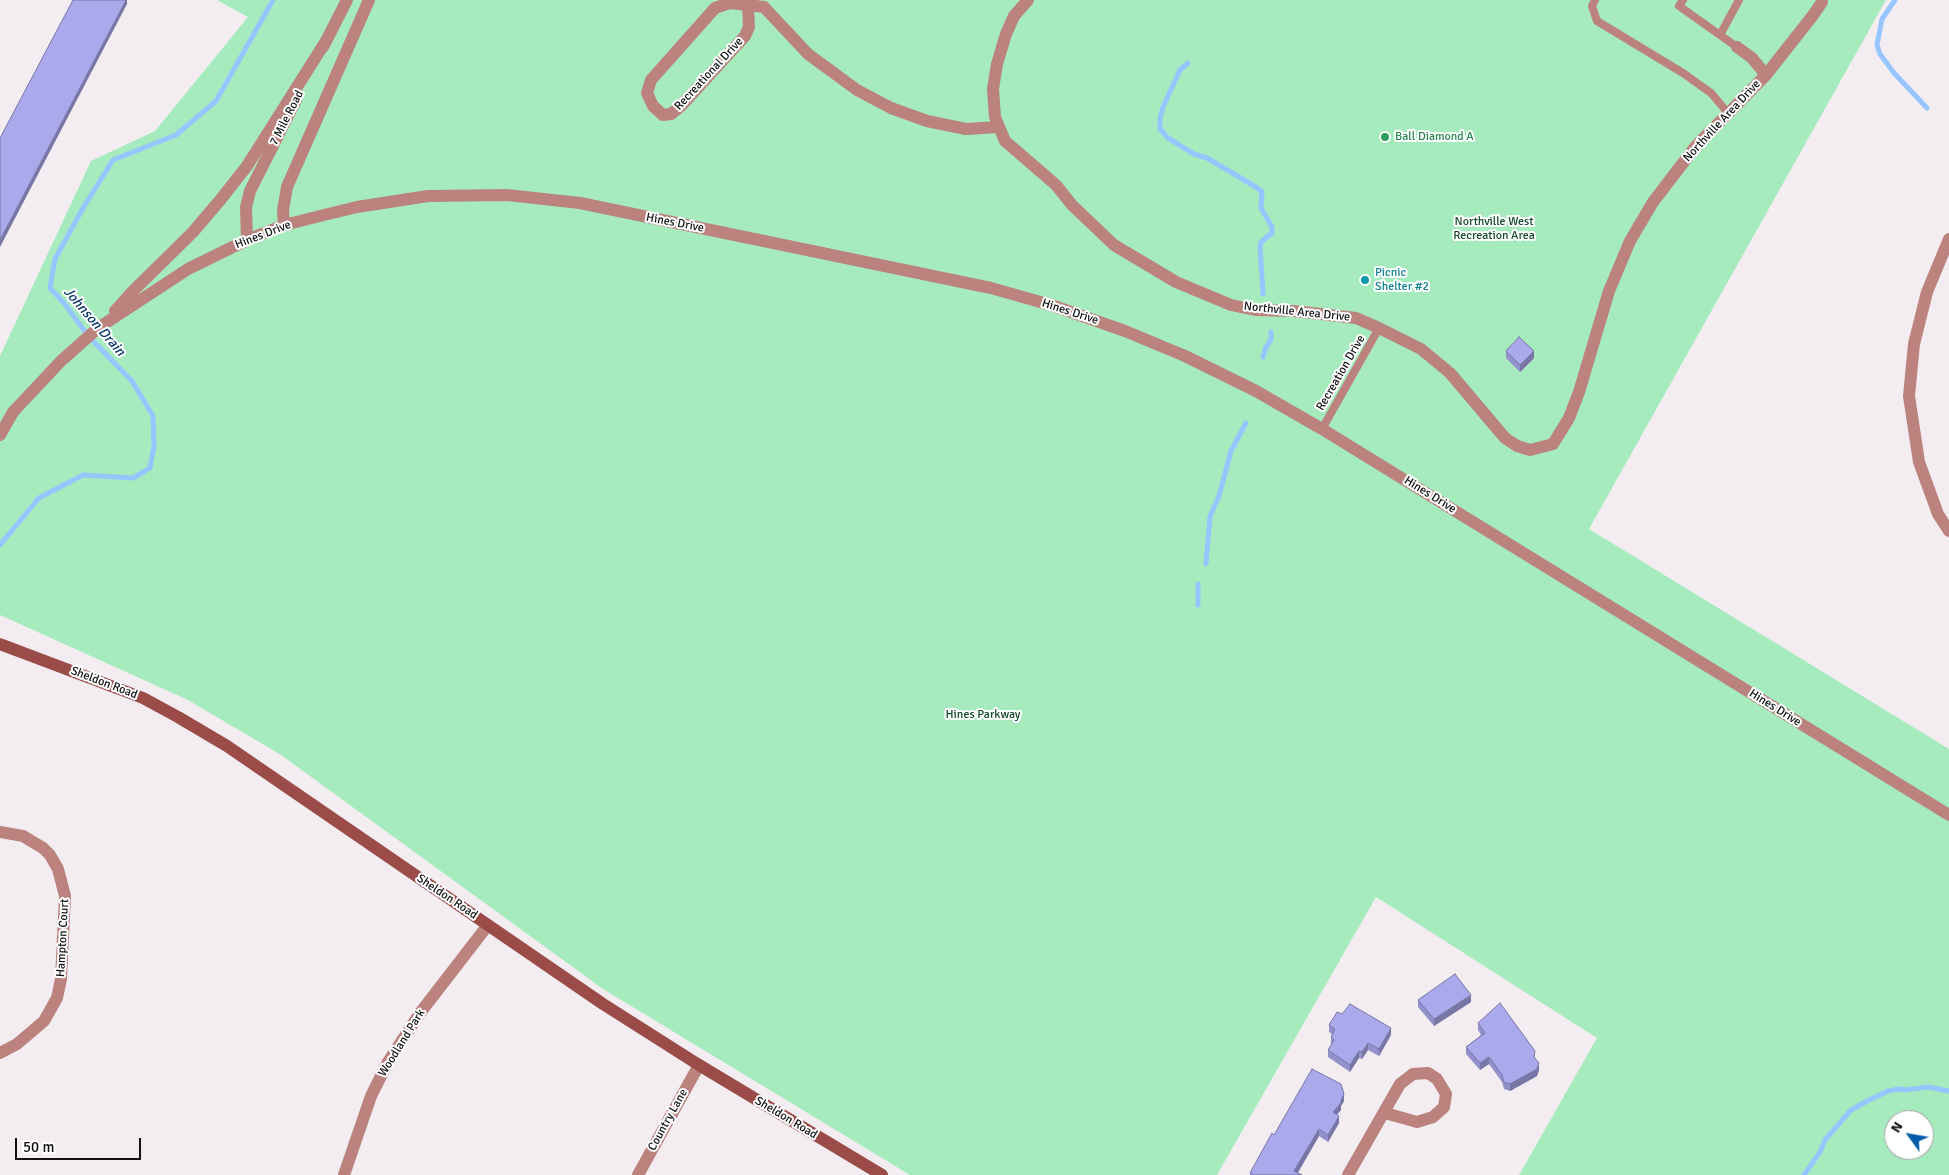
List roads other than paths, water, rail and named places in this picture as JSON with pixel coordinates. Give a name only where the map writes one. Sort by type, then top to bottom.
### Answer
[{"type":"main road","name":"Sheldon Road","points":[[0,644],[143,698],[178,716],[227,746],[603,1004],[699,1065],[882,1175]]},
{"type":"street","name":"7 Mile Road","points":[[246,240],[246,207],[250,191],[346,0]]},
{"type":"street","name":"7 Mile Road","points":[[284,225],[283,210],[287,187],[369,0]]},
{"type":"street","name":"Northville Area Drive","points":[[1028,0],[1014,16],[1006,34],[997,64],[993,89],[995,117],[1005,141],[1056,185],[1072,205],[1114,245],[1176,282],[1231,305],[1255,310],[1294,311],[1356,318],[1379,328],[1421,349],[1450,373],[1504,438],[1517,446],[1530,450],[1553,444],[1569,418],[1580,392],[1609,291],[1630,241],[1653,202],[1677,170],[1728,113],[1766,75],[1822,2]]},
{"type":"street","name":"Recreational Drive","points":[[748,5],[749,27],[745,36],[682,106],[671,114],[663,115],[653,106],[647,93],[651,80],[715,8],[729,3],[748,5],[764,7],[808,54],[828,70],[857,90],[891,108],[927,121],[966,129],[999,127]]},
{"type":"street","points":[[0,435],[13,412],[61,361],[101,326],[222,199],[247,166],[326,41]]},
{"type":"street","points":[[1737,47],[1752,58],[1766,75]]},
{"type":"street","name":"Hines Drive","points":[[101,326],[188,268],[246,240],[284,225],[357,207],[428,196],[507,195],[580,203],[945,278],[1051,305],[1125,331],[1185,356],[1256,391],[1322,429],[1949,815]]},
{"type":"street","points":[[1949,239],[1927,292],[1914,344],[1909,396],[1919,462],[1938,514],[1949,531]]},
{"type":"street","points":[[0,417],[13,412]]},
{"type":"street","name":"Hampton Court","points":[[0,832],[23,836],[43,848],[50,855],[58,869],[65,896],[61,979],[57,998],[44,1022],[17,1044],[0,1054]]},
{"type":"street","name":"Woodland Park","points":[[344,1175],[372,1096],[388,1062],[420,1013],[488,925]]},
{"type":"street","name":"Country Lane","points":[[638,1175],[699,1065]]},
{"type":"street","points":[[1348,1175],[1400,1084],[1413,1074],[1428,1073],[1437,1079],[1446,1094],[1444,1107],[1433,1117],[1417,1122],[1385,1113]]},
{"type":"lane","points":[[1595,0],[1592,6],[1597,21],[1711,93],[1728,113]]},
{"type":"lane","points":[[1683,0],[1679,6],[1737,47]]},
{"type":"lane","points":[[1720,35],[1739,0]]},
{"type":"lane","name":"Recreation Drive","points":[[1322,429],[1379,328]]},
{"type":"waterway","name":"Johnson Drain","points":[[0,545],[39,498],[83,475],[133,478],[150,468],[154,446],[153,416],[132,381],[89,337],[64,303],[50,288],[55,259],[83,208],[113,160],[176,135],[216,101],[273,0]]},
{"type":"waterway","points":[[1895,0],[1882,19],[1877,45],[1880,54],[1894,73],[1927,108]]},
{"type":"waterway","points":[[1188,63],[1180,70],[1163,107],[1160,129],[1168,138],[1194,154],[1207,158],[1262,192],[1261,208],[1272,227],[1272,233],[1261,242],[1260,247],[1263,294]]},
{"type":"waterway","points":[[1263,357],[1266,347],[1271,340],[1271,332]]},
{"type":"waterway","points":[[1206,564],[1210,516],[1219,496],[1231,451],[1246,423]]},
{"type":"waterway","points":[[1198,584],[1198,605]]},
{"type":"waterway","points":[[1804,1175],[1820,1152],[1825,1140],[1851,1110],[1888,1091],[1928,1087],[1949,1091]]},
{"type":"place","name":"Ball Diamond A","points":[[1385,137]]},
{"type":"place","name":"Picnic Shelter #2","points":[[1365,280]]},
{"type":"park label","name":"Northville West Recreation Area","points":[[1494,229]]},
{"type":"park label","name":"Hines Parkway","points":[[983,715]]}]
